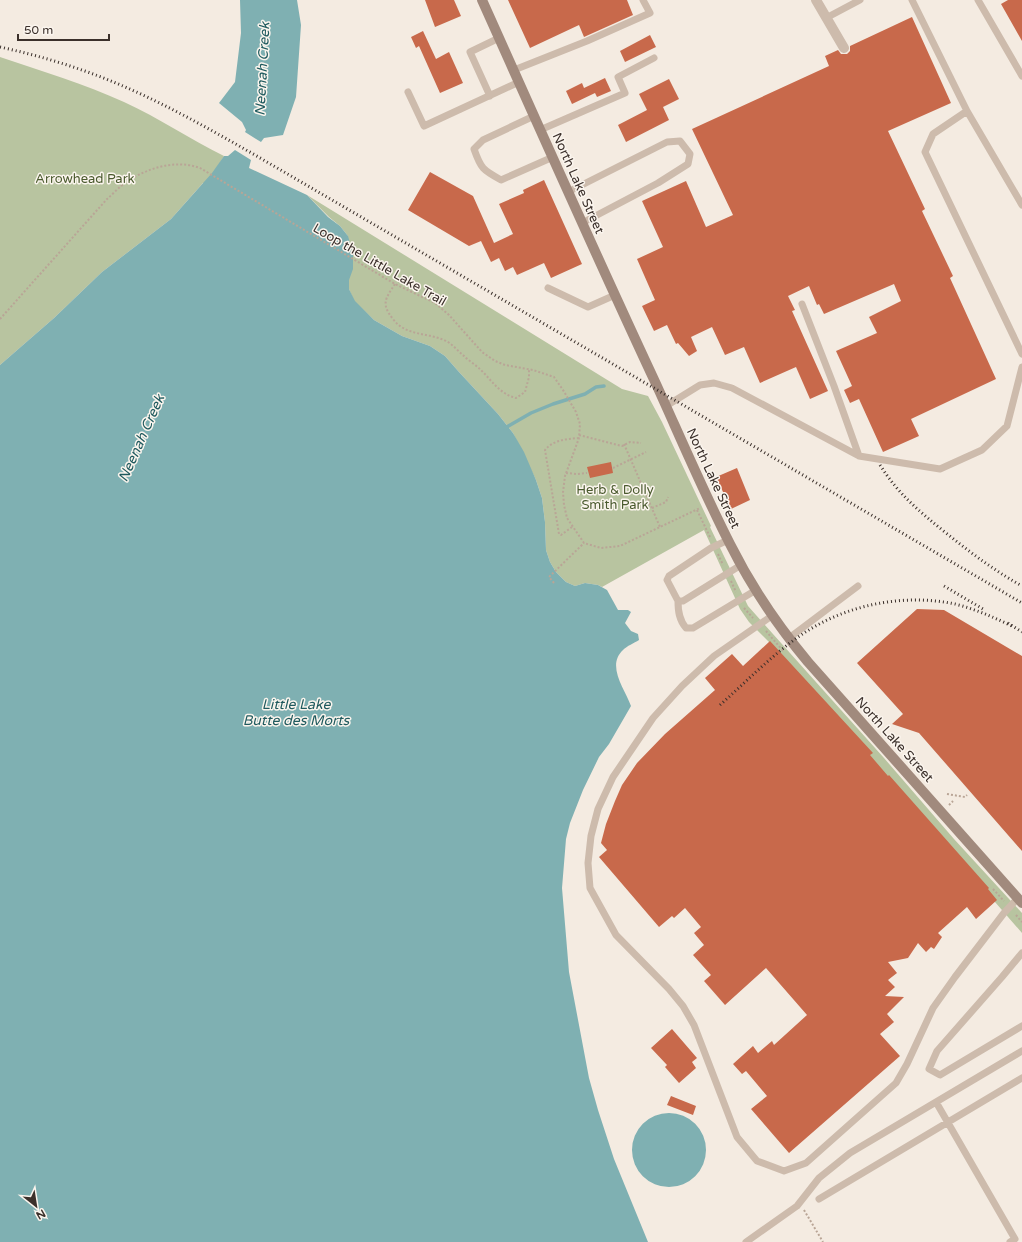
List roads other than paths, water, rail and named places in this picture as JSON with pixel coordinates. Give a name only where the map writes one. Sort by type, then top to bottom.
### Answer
[{"type":"main road","name":"North Lake Street","points":[[482,0],[615,295],[728,540],[741,565],[756,590],[789,638],[817,672],[1020,901]]},
{"type":"street","points":[[816,0],[844,48]]},
{"type":"lane","points":[[514,70],[587,41],[650,13],[643,0]]},
{"type":"lane","points":[[826,18],[860,0]]},
{"type":"lane","points":[[912,0],[967,111],[1022,205]]},
{"type":"lane","points":[[978,0],[1022,76]]},
{"type":"lane","points":[[490,96],[470,52],[499,38]]},
{"type":"lane","points":[[540,130],[625,93],[618,77],[654,58]]},
{"type":"lane","points":[[408,92],[424,126],[519,82]]},
{"type":"lane","points":[[967,111],[933,134],[925,152],[1022,354]]},
{"type":"lane","points":[[534,116],[483,140],[474,149],[477,158],[484,171],[501,180],[553,157]]},
{"type":"lane","points":[[568,192],[667,142],[680,141],[690,154],[688,164],[676,172],[582,223]]},
{"type":"lane","points":[[548,288],[588,307],[615,295]]},
{"type":"lane","points":[[802,304],[859,456]]},
{"type":"lane","points":[[666,406],[700,385],[714,383],[732,388],[859,456],[940,468],[982,450],[1007,426],[1022,367]]},
{"type":"lane","points":[[728,540],[711,548],[669,576],[667,580],[678,600],[678,611],[682,623],[686,628],[693,628],[756,590]]},
{"type":"lane","points":[[678,600],[683,601],[741,565]]},
{"type":"lane","points":[[789,638],[858,586]]},
{"type":"lane","points":[[773,615],[714,656],[682,686],[653,718],[613,777],[598,809],[591,836],[588,863],[590,888],[616,935],[669,989],[683,1006],[694,1025],[737,1138],[757,1161],[784,1171],[806,1164],[896,1083],[907,1064],[933,1008],[1004,913],[1020,901]]},
{"type":"lane","points":[[1022,953],[937,1051],[929,1069],[940,1075],[1022,1026]]},
{"type":"lane","points":[[746,1242],[797,1206],[819,1178],[841,1160],[1022,1052]]},
{"type":"lane","points":[[819,1199],[1022,1078]]},
{"type":"lane","points":[[936,1102],[1016,1239]]},
{"type":"water","name":"Neenah Creek","points":[[240,0],[297,0],[301,25],[296,97],[283,135],[264,138],[261,142],[245,132],[246,130],[242,122],[219,103],[235,82],[241,33]]},
{"type":"water","name":"Little Lake Butte des Morts","points":[[235,150],[251,160],[249,168],[307,195],[328,217],[340,226],[348,236],[353,254],[353,269],[349,280],[349,289],[355,301],[374,320],[402,336],[430,346],[445,356],[498,414],[513,433],[524,452],[542,498],[546,550],[550,562],[556,572],[566,582],[575,586],[585,583],[598,585],[607,590],[618,610],[628,610],[631,612],[625,623],[631,631],[638,634],[639,640],[623,650],[618,656],[616,670],[618,678],[631,706],[609,744],[599,757],[583,790],[570,823],[566,839],[562,888],[569,972],[589,1078],[614,1159],[648,1242],[0,1242],[0,365],[54,318],[102,272],[171,219],[212,173],[224,156],[228,156]]},
{"type":"water","points":[[669,1113],[683,1116],[695,1124],[703,1136],[706,1150],[703,1164],[695,1176],[683,1184],[669,1187],[655,1184],[643,1176],[635,1164],[632,1150],[635,1136],[643,1124],[655,1116]]},
{"type":"waterway","points":[[505,428],[531,413],[585,394],[596,387],[604,386]]},
{"type":"railway","points":[[0,47],[30,54],[102,77],[191,119],[1022,603]]},
{"type":"railway","points":[[880,465],[902,494],[927,517],[983,561],[1022,586]]},
{"type":"railway","points":[[944,586],[983,609]]},
{"type":"railway","points":[[720,705],[770,660],[801,635],[836,616],[855,609],[895,601],[935,601],[970,608],[1012,626]]},
{"type":"railway","points":[[1008,623],[1022,632]]},
{"type":"park label","name":"Arrowhead Park","points":[[85,178]]},
{"type":"park label","name":"Herb & Dolly Smith Park","points":[[615,496]]}]
